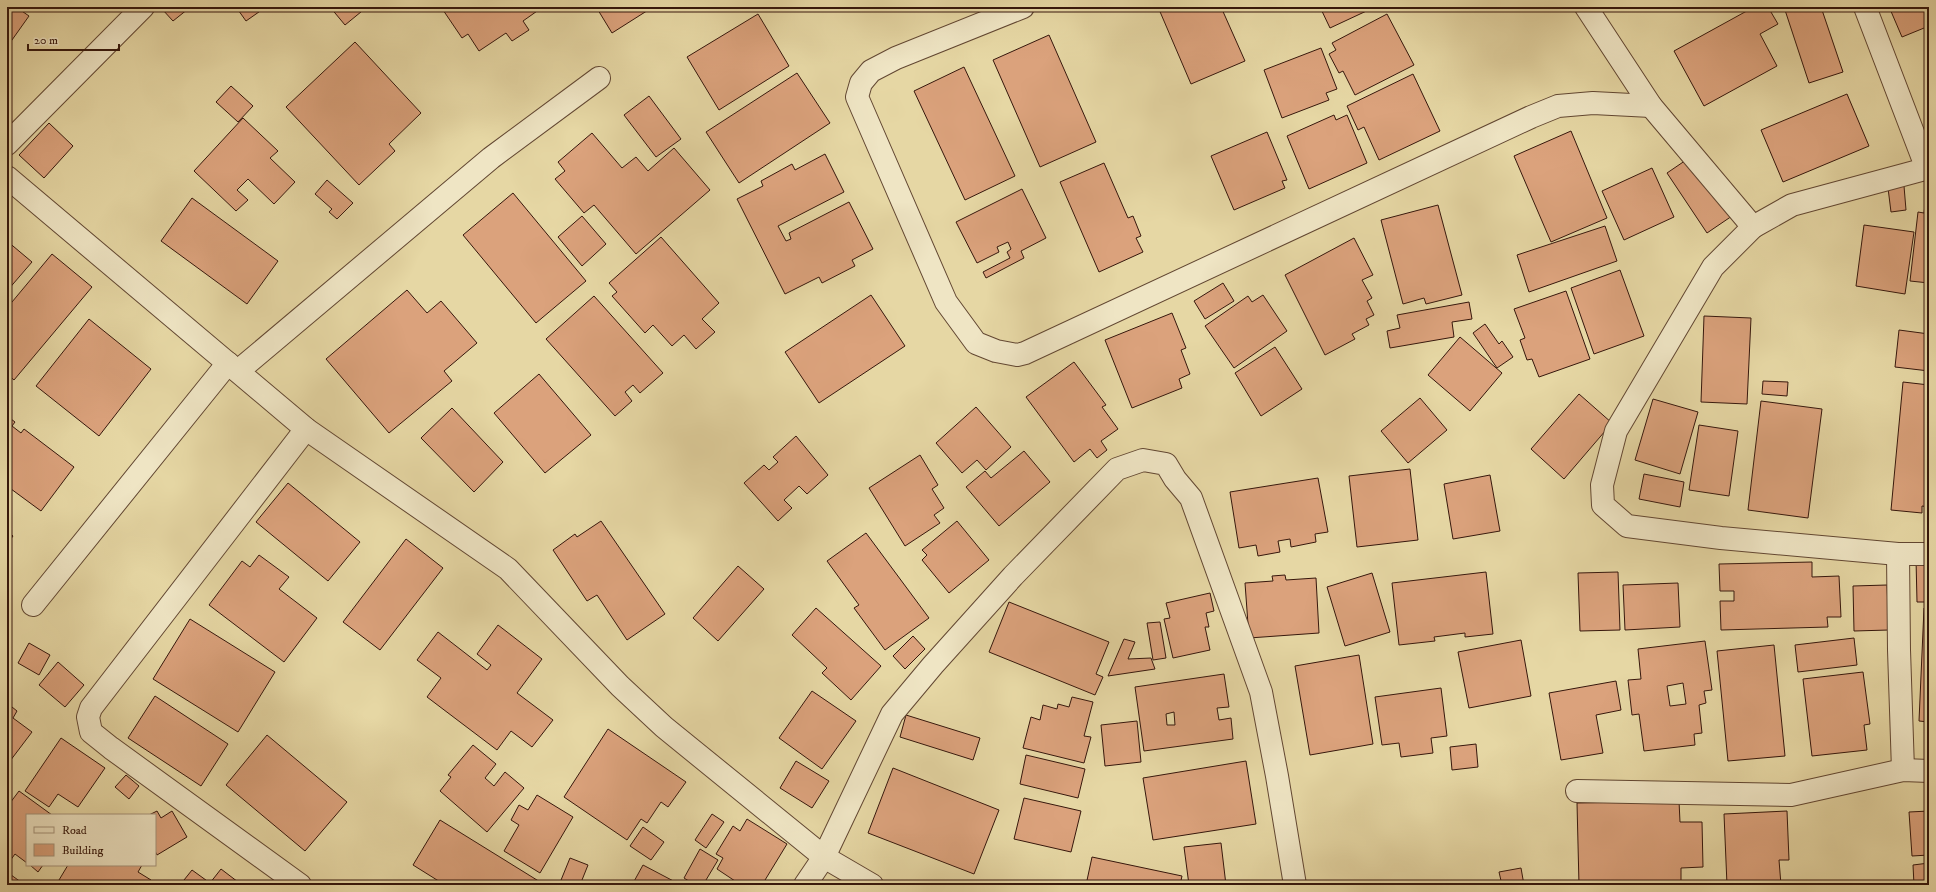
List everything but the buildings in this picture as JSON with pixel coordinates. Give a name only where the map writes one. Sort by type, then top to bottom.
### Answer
[{"type":"street","points":[[7,144],[143,7]]},
{"type":"street","points":[[1023,7],[896,58],[871,71],[861,83],[857,97],[946,302],[976,343],[996,351],[1017,355],[1046,343],[1558,106],[1593,103],[1651,106]]},
{"type":"street","points":[[1586,7],[1651,106],[1753,227]]},
{"type":"street","points":[[1865,7],[1928,168],[1792,205],[1753,227],[1713,267],[1616,431],[1602,484],[1603,505],[1627,526],[1721,538],[1898,554],[1929,554]]},
{"type":"street","points":[[33,605],[233,367],[492,158],[599,78]]},
{"type":"street","points":[[7,177],[306,429],[508,569],[620,686],[659,722],[824,857],[872,885]]},
{"type":"street","points":[[300,885],[90,732],[88,717],[91,708],[306,429]]},
{"type":"street","points":[[806,885],[824,857],[892,714],[933,665],[1013,576],[1117,469],[1143,460],[1166,464],[1175,479],[1191,498],[1258,684],[1277,776],[1295,885]]},
{"type":"street","points":[[1898,554],[1899,650],[1903,770]]},
{"type":"street","points":[[1577,791],[1791,794],[1903,770],[1929,771]]}]
